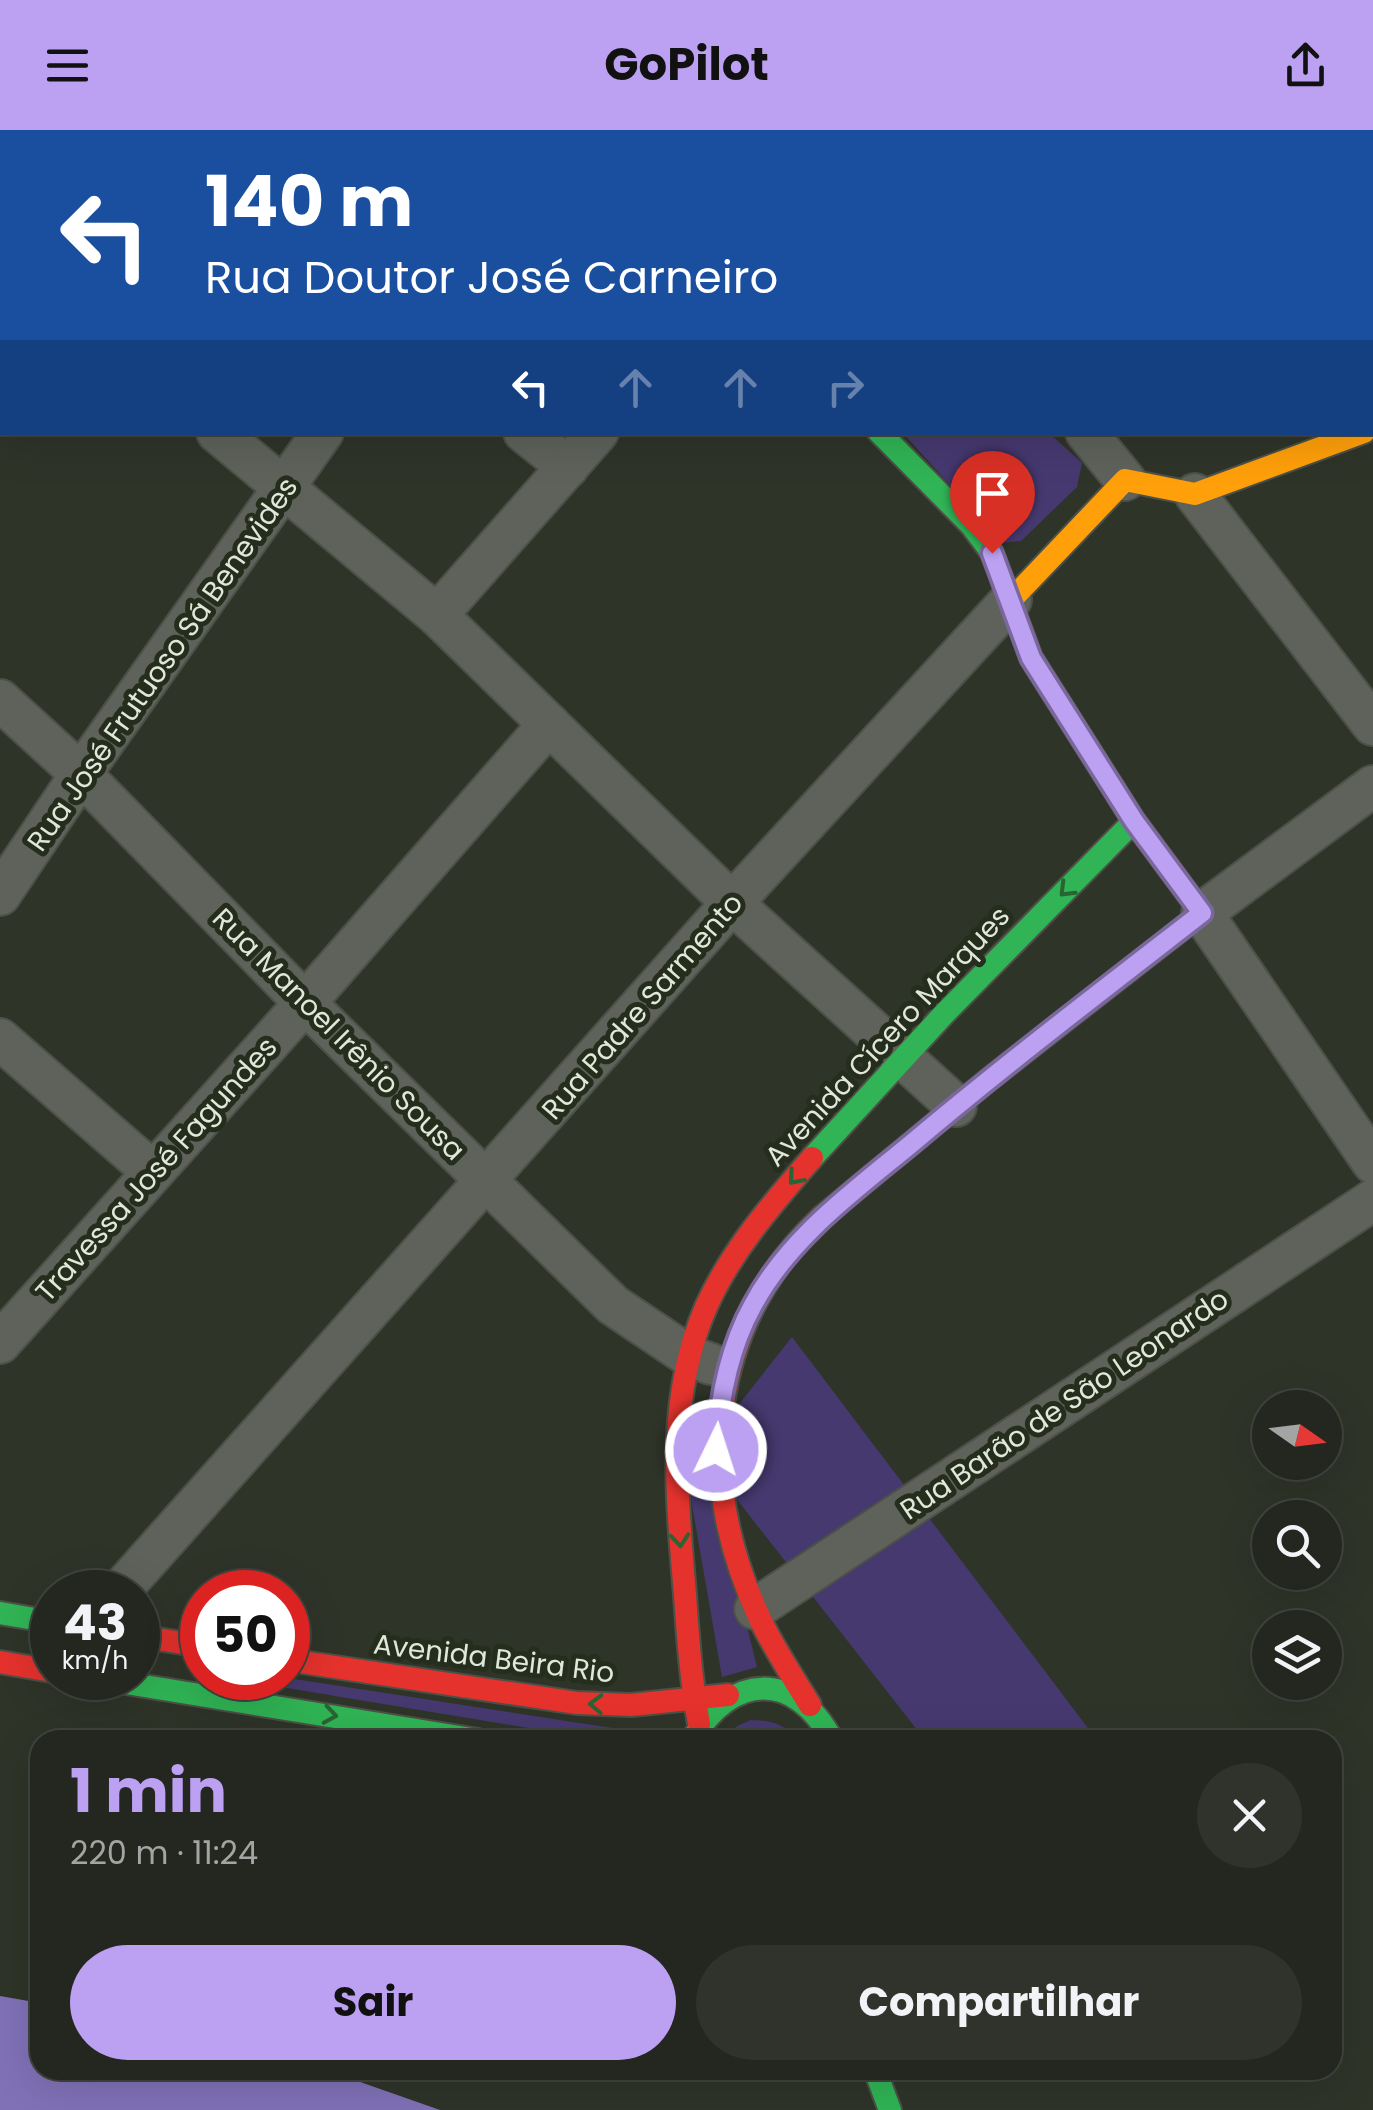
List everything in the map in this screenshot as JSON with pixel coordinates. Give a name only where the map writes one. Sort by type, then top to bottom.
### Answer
[{"type":"main road","points":[[828,1730],[755,1609],[725,1516],[716,1450],[719,1407],[727,1370],[752,1306],[782,1260],[828,1213],[956,1106],[1202,913],[1134,821],[1031,658],[992,553],[972,525],[883,435]]},
{"type":"main road","points":[[1125,480],[1195,494],[1356,435]]},
{"type":"main road","name":"Rua Padre Sarmento","points":[[1011,600],[1125,480]]},
{"type":"main road","name":"Avenida Cícero Marques","points":[[695,1730],[678,1525],[676,1446],[688,1356],[720,1280],[750,1234],[900,1058],[1134,821]]},
{"type":"main road","points":[[4,1638],[30,1629]]},
{"type":"main road","points":[[4,1638],[30,1656]]},
{"type":"main road","name":"Avenida Beira Rio","points":[[310,1663],[577,1703],[631,1705],[771,1688],[792,1693],[810,1705]]},
{"type":"main road","points":[[160,1689],[416,1730]]},
{"type":"main road","points":[[696,1730],[711,1707],[728,1695]]},
{"type":"main road","points":[[880,2080],[890,2110]]},
{"type":"street","points":[[222,435],[437,615],[732,903],[956,1106]]},
{"type":"street","name":"Rua José Frutuoso Sá Benevides","points":[[0,894],[322,435]]},
{"type":"street","points":[[528,435],[568,467]]},
{"type":"street","points":[[437,615],[595,435]]},
{"type":"street","points":[[1088,435],[1125,480]]},
{"type":"street","points":[[1195,494],[1373,725]]},
{"type":"street","name":"Rua Padre Sarmento","points":[[139,1570],[732,903],[1011,600]]},
{"type":"street","name":"Rua Manoel Irênio Sousa","points":[[0,700],[81,774],[305,1003],[614,1305],[688,1356],[727,1370]]},
{"type":"street","name":"Travessa José Fagundes","points":[[0,1343],[548,724]]},
{"type":"street","points":[[1373,786],[1202,913],[1373,1163]]},
{"type":"street","points":[[0,1038],[153,1172]]},
{"type":"street","name":"Rua Barão de São Leonardo","points":[[755,1609],[1373,1200]]},
{"type":"shaded area","points":[[905,435],[1051,435],[1082,463],[1077,487],[1021,541],[1002,543]]},
{"type":"shaded area","points":[[792,1337],[1089,1730],[917,1730],[706,1460],[757,1667],[722,1677],[688,1482],[707,1445]]},
{"type":"shaded area","points":[[310,1681],[619,1729],[642,1730],[541,1730],[310,1692]]},
{"type":"shaded area","points":[[751,1720],[764,1721],[787,1730],[733,1730]]},
{"type":"shaded area","points":[[0,1996],[30,2001],[30,2080],[354,2080],[440,2110],[0,2110]]},
{"type":"traffic: fast","points":[[882,435],[971,525],[992,553],[1003,582]]},
{"type":"traffic: fast","points":[[812,1158],[944,1014],[1134,821]]},
{"type":"traffic: fast","points":[[0,1613],[30,1618]]},
{"type":"traffic: fast","points":[[160,1689],[416,1730]]},
{"type":"traffic: fast","points":[[699,1730],[725,1702],[744,1692],[763,1689],[782,1692],[800,1701],[825,1730]]},
{"type":"traffic: fast","points":[[879,2080],[890,2110]]},
{"type":"traffic: slow","points":[[1011,600],[1125,480],[1195,494],[1356,435]]},
{"type":"traffic: slow","points":[[822,1217],[987,1081],[1202,913],[1134,821],[1031,658],[1003,582]]},
{"type":"traffic: jam","points":[[699,1724],[679,1522],[678,1449],[685,1377],[706,1307],[727,1267],[812,1158]]},
{"type":"traffic: jam","points":[[810,1705],[765,1630],[739,1565],[726,1512],[720,1458],[723,1406],[734,1355],[754,1306],[783,1260],[822,1217]]},
{"type":"traffic: jam","points":[[160,1639],[180,1643]]},
{"type":"traffic: jam","points":[[0,1662],[30,1667]]},
{"type":"traffic: jam","points":[[310,1663],[577,1703],[631,1705],[728,1695]]},
{"type":"route","points":[[716,1450],[727,1370],[752,1306],[782,1260],[828,1213],[956,1106],[1202,913],[1134,821],[1031,658],[992,553]]}]
